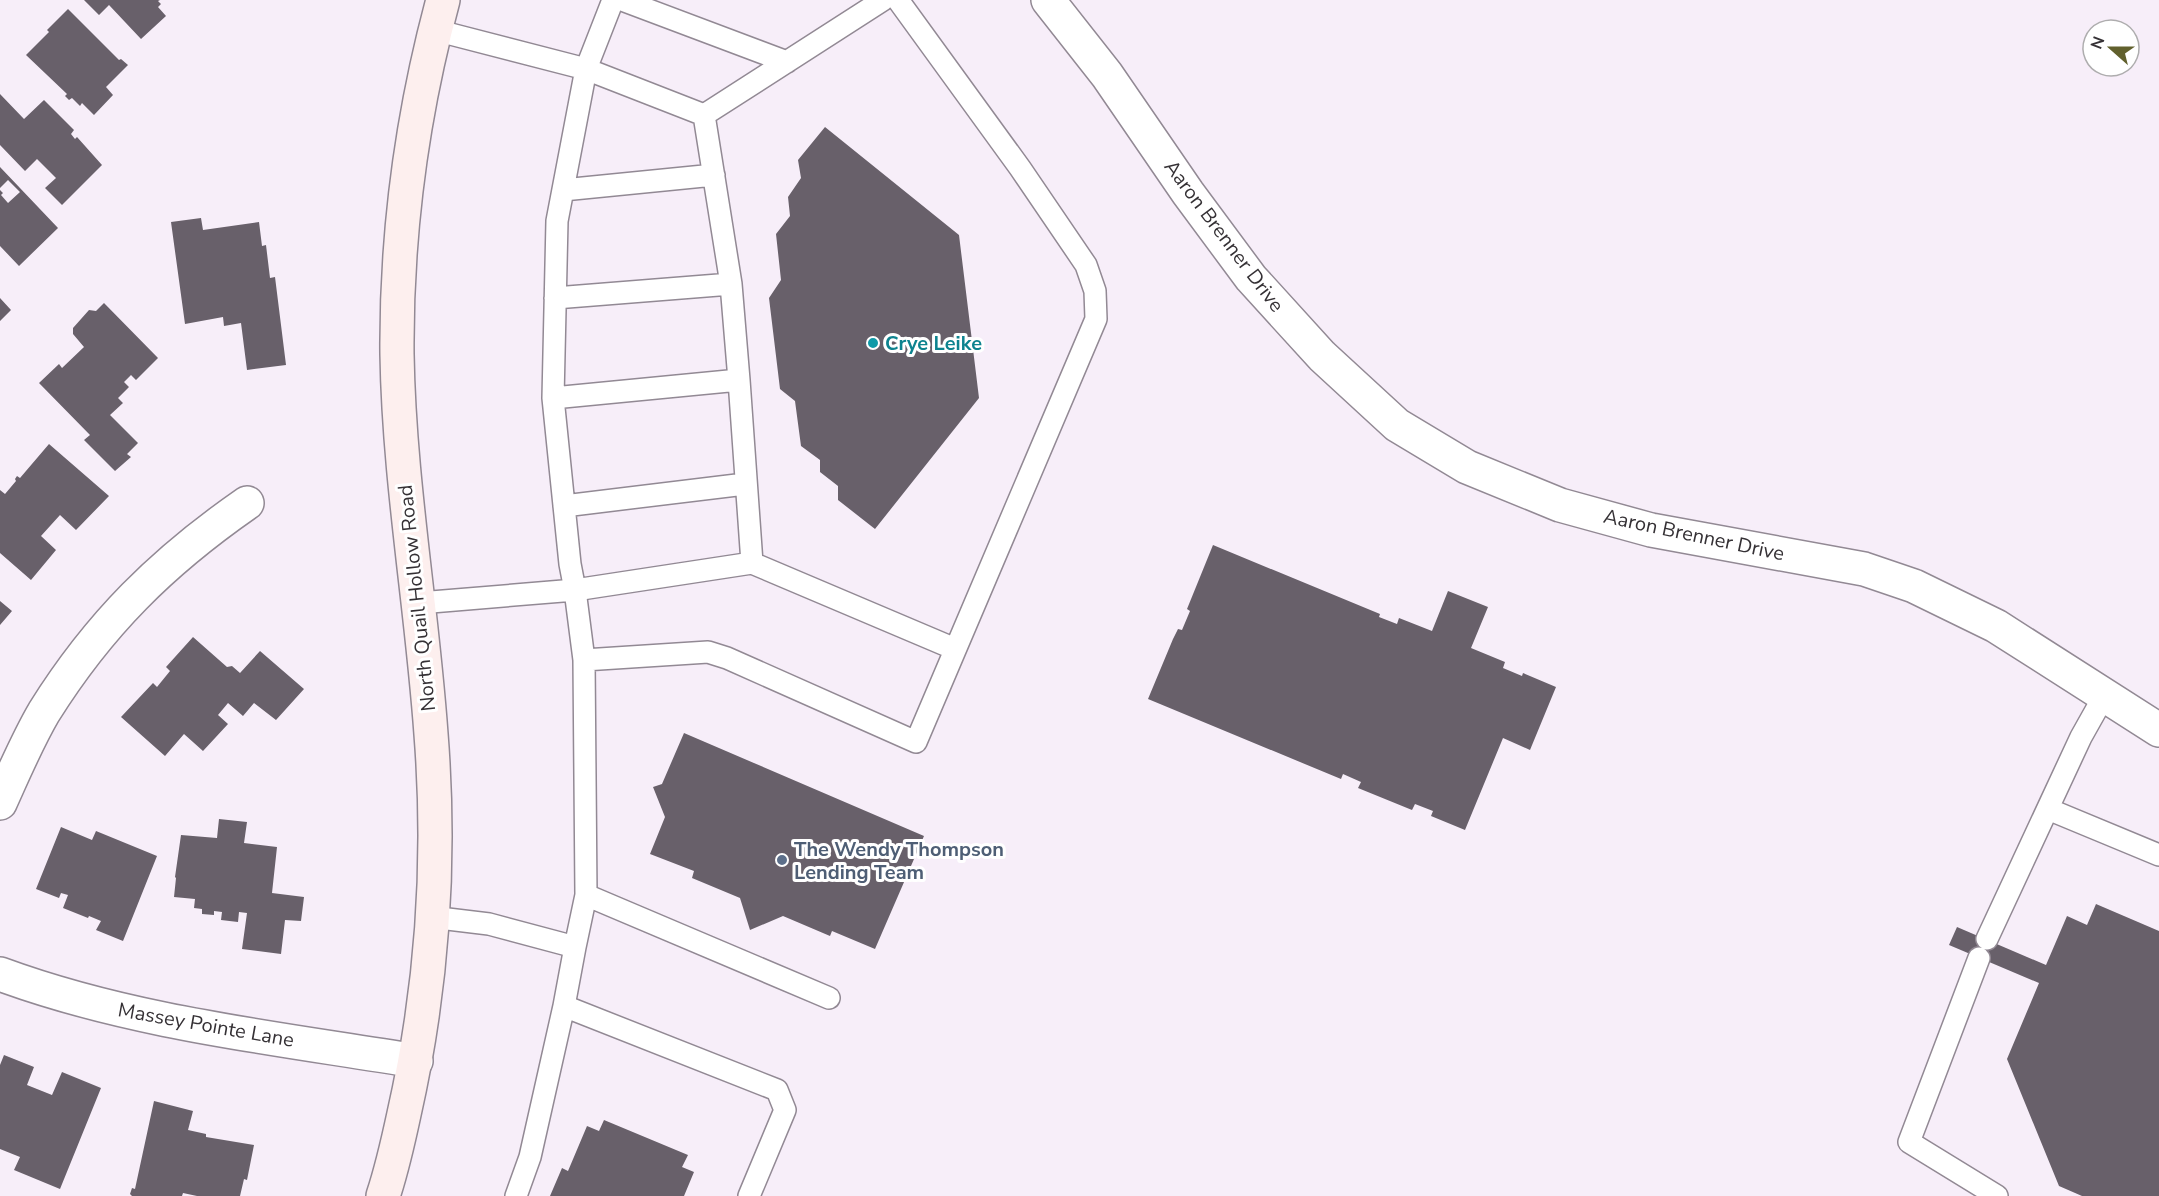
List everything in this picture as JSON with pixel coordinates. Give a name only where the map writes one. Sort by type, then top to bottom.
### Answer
[{"type":"street","name":"Aaron Brenner Drive","points":[[1048,0],[1107,75],[1188,193],[1251,278],[1322,356],[1397,425],[1467,466],[1560,505],[1651,530],[1864,569],[1914,586],[1996,626],[2159,730]]},
{"type":"street","name":"North Quail Hollow Road","points":[[383,1196],[391,1172],[416,1061],[427,986],[431,917],[434,828],[432,738],[408,522],[397,353],[404,202],[415,127],[439,15]]},
{"type":"street","points":[[0,803],[43,714],[97,637],[132,597],[167,564],[247,503]]},
{"type":"street","name":"Massey Pointe Lane","points":[[0,974],[68,997],[151,1017],[416,1061]]},
{"type":"lane","points":[[516,1196],[530,1157],[586,895],[584,660],[553,398],[557,221],[586,69],[613,0]]},
{"type":"lane","points":[[622,0],[787,62]]},
{"type":"lane","points":[[704,115],[883,0]]},
{"type":"lane","points":[[584,660],[708,652],[727,658],[916,742],[1096,319],[1095,291],[1086,266],[1020,168],[898,0]]},
{"type":"lane","points":[[439,15],[704,115]]},
{"type":"lane","points":[[704,115],[731,284],[752,562]]},
{"type":"lane","points":[[562,190],[714,175]]},
{"type":"lane","points":[[555,298],[731,284]]},
{"type":"lane","points":[[553,398],[739,380]]},
{"type":"lane","points":[[564,506],[745,484]]},
{"type":"lane","points":[[418,603],[575,590],[752,562],[955,649]]},
{"type":"lane","points":[[1997,1196],[1909,1142],[1983,949],[2081,737],[2103,696]]},
{"type":"lane","points":[[2048,809],[2159,855]]},
{"type":"lane","points":[[586,895],[829,998]]},
{"type":"lane","points":[[431,917],[489,924],[575,947]]},
{"type":"lane","points":[[564,1006],[777,1090],[785,1110],[749,1196]]},
{"type":"building","points":[[84,0],[160,0],[158,1],[161,4],[158,7],[166,16],[141,39],[109,5],[99,15]]},
{"type":"building","points":[[68,9],[119,60],[121,59],[128,65],[106,87],[113,95],[94,115],[82,103],[80,106],[72,98],[69,100],[65,96],[67,94],[26,55]]},
{"type":"building","points":[[0,94],[24,119],[44,100],[74,130],[71,134],[75,139],[77,137],[102,165],[62,205],[45,188],[56,178],[37,159],[25,171],[0,145]]},
{"type":"building","name":"Crye Leike","points":[[825,127],[959,235],[979,398],[875,529],[838,500],[838,486],[820,472],[820,460],[801,446],[795,401],[780,389],[769,298],[781,280],[776,234],[790,216],[788,197],[801,178],[798,160]]},
{"type":"building","points":[[0,167],[58,228],[19,266],[0,246],[0,190],[8,203],[20,192],[8,180],[0,188]]},
{"type":"building","points":[[201,218],[203,230],[259,222],[262,246],[266,245],[270,278],[275,277],[286,365],[247,370],[241,323],[224,326],[223,317],[185,324],[171,222]]},
{"type":"building","points":[[0,298],[11,310],[0,321]]},
{"type":"building","points":[[104,303],[158,358],[136,380],[131,375],[124,382],[129,387],[118,398],[123,403],[110,415],[138,443],[127,454],[131,457],[115,471],[84,440],[90,435],[39,383],[59,364],[62,368],[84,347],[73,334],[73,328],[89,310],[96,311]]},
{"type":"building","points":[[49,444],[109,496],[76,530],[60,515],[41,536],[56,550],[31,580],[0,553],[0,490],[5,494],[16,481],[17,476],[20,478]]},
{"type":"building","points":[[1213,545],[1380,614],[1379,617],[1397,624],[1399,618],[1432,631],[1448,591],[1488,607],[1471,648],[1505,662],[1503,668],[1522,676],[1523,673],[1556,687],[1530,750],[1503,738],[1465,830],[1431,816],[1433,811],[1415,804],[1412,810],[1358,788],[1361,782],[1343,774],[1341,779],[1148,699],[1173,639],[1178,629],[1182,630],[1190,611],[1187,609]]},
{"type":"building","points":[[0,601],[12,611],[0,625]]},
{"type":"building","points":[[193,637],[227,667],[232,666],[240,673],[260,651],[304,689],[276,720],[254,703],[243,716],[228,703],[218,715],[228,724],[203,751],[184,734],[165,756],[121,717],[153,683],[157,687],[170,671],[166,667]]},
{"type":"building","points":[[684,733],[924,836],[875,949],[832,931],[830,936],[783,916],[750,930],[740,898],[692,878],[694,871],[650,854],[665,817],[653,787],[662,784]]},
{"type":"building","points":[[219,819],[247,822],[244,843],[277,847],[272,893],[304,897],[301,921],[285,920],[281,954],[242,949],[247,913],[239,912],[238,922],[221,920],[222,912],[214,911],[214,915],[202,914],[202,909],[194,908],[195,899],[174,897],[181,835],[217,838]]},
{"type":"building","points":[[61,827],[92,840],[96,831],[157,856],[123,941],[96,930],[101,921],[63,908],[68,895],[61,893],[59,898],[36,889]]},
{"type":"building","points":[[2096,904],[2159,931],[2159,1196],[2082,1196],[2059,1186],[2007,1059],[2039,983],[1949,945],[1957,927],[2046,965],[2067,916],[2087,925]]},
{"type":"building","points":[[4,1055],[34,1067],[27,1085],[52,1095],[62,1072],[101,1088],[60,1189],[14,1170],[20,1157],[0,1149],[0,1065]]},
{"type":"building","points":[[154,1101],[193,1111],[188,1130],[206,1134],[206,1137],[254,1145],[247,1180],[244,1179],[240,1196],[197,1196],[183,1193],[182,1196],[132,1196],[130,1194],[132,1188],[135,1189]]},
{"type":"building","points":[[604,1120],[688,1155],[682,1167],[694,1172],[684,1196],[550,1196],[562,1168],[568,1171],[587,1126],[599,1131]]},
{"type":"place","name":"Crye Leike","points":[[873,343]]},
{"type":"place","name":"The Wendy Thompson Lending Team","points":[[782,860]]}]
